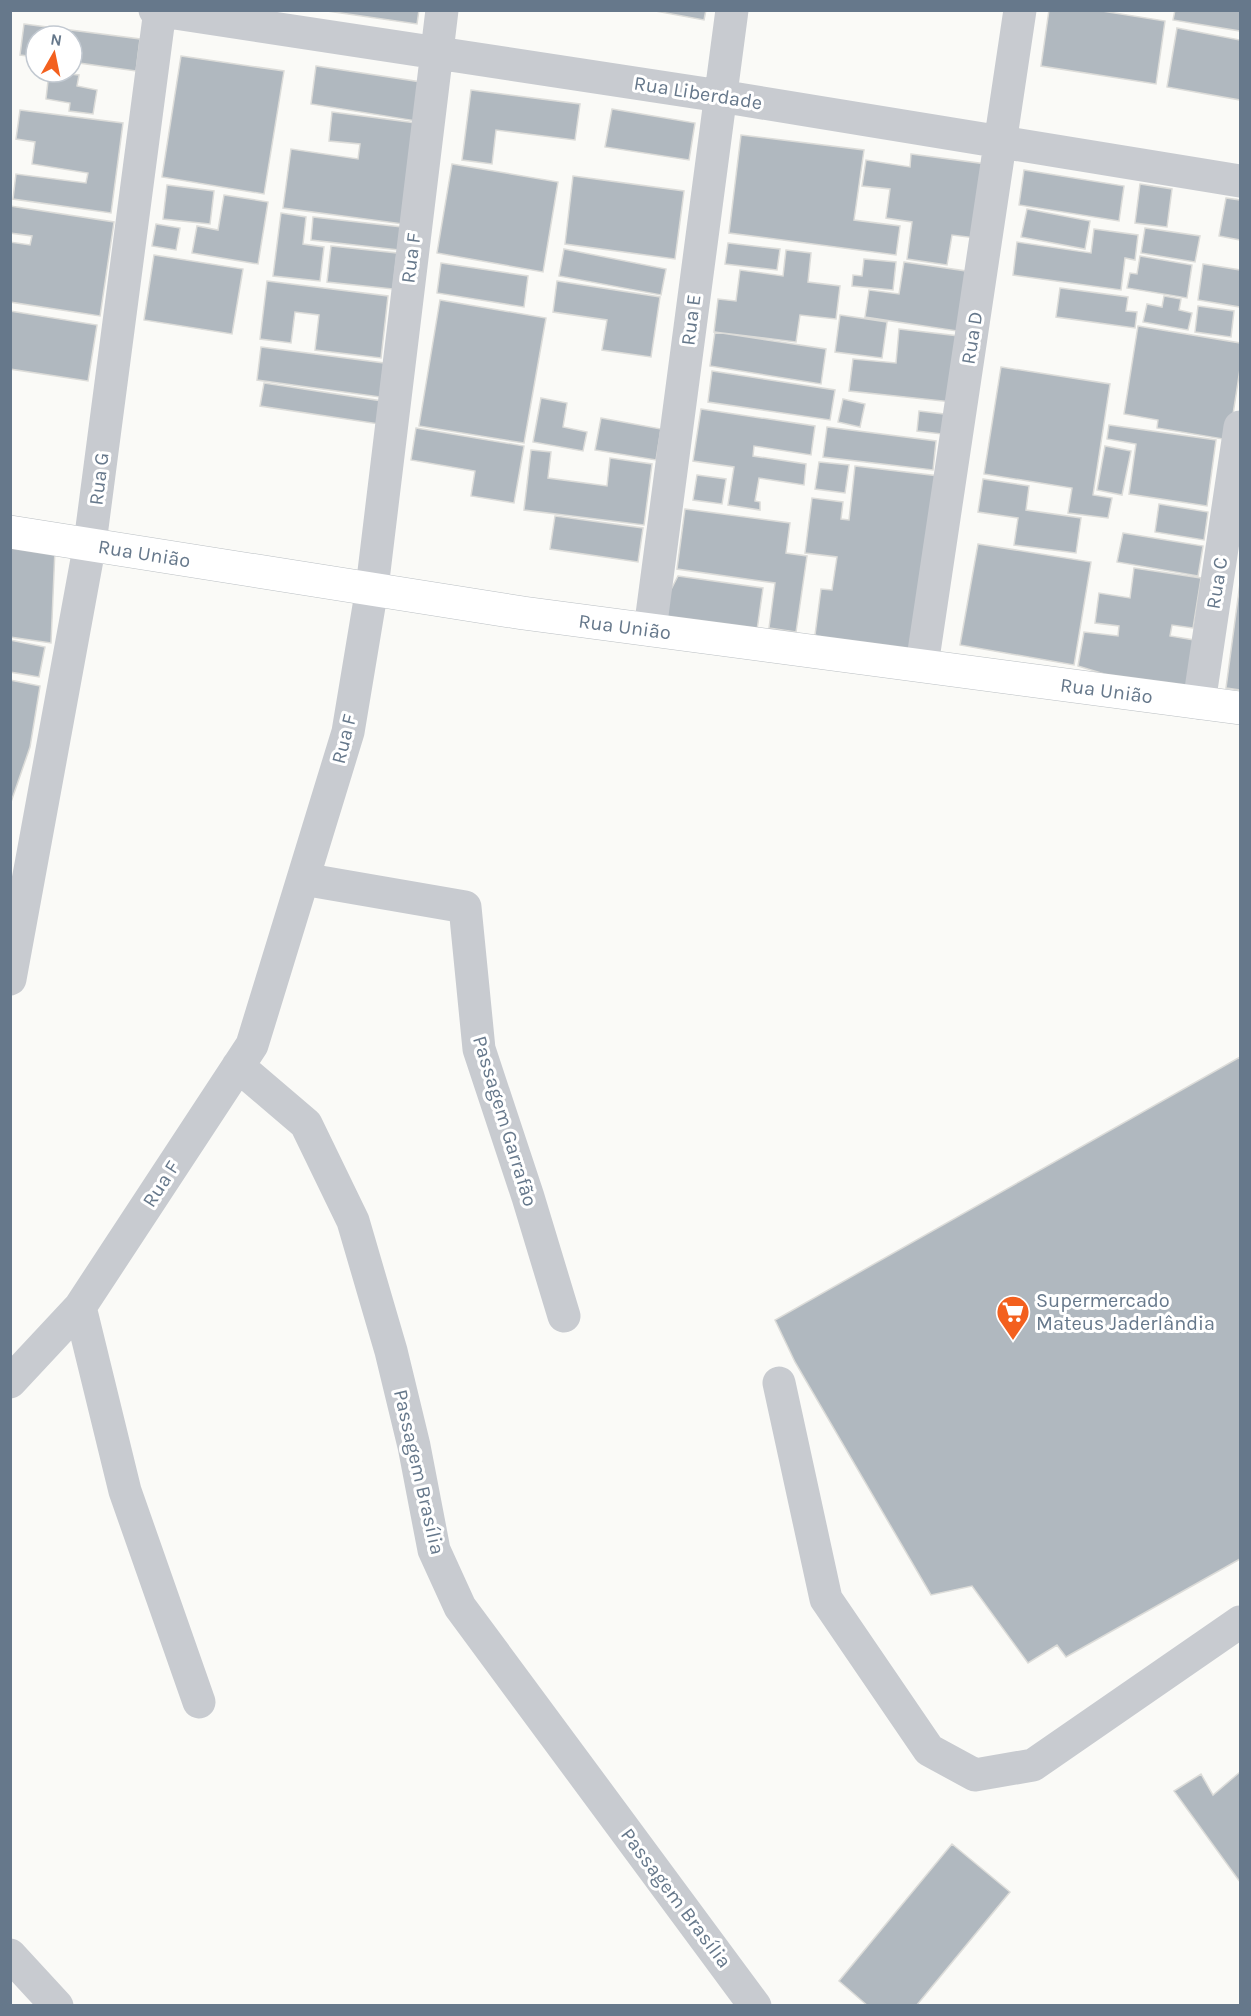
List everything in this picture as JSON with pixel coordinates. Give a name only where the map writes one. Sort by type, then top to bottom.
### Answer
[{"type":"main road","name":"Rua União","points":[[10,532],[372,588],[523,614],[1240,708]]},
{"type":"street","name":"Rua Liberdade","points":[[155,10],[720,96],[1240,181]]},
{"type":"street","name":"Rua F","points":[[10,1382],[80,1307],[252,1045],[348,732],[372,588],[442,10]]},
{"type":"street","name":"Rua E","points":[[650,630],[732,10]]},
{"type":"street","name":"Rua D","points":[[922,665],[1020,10]]},
{"type":"street","name":"Rua G","points":[[10,979],[90,543],[160,11]]},
{"type":"street","name":"Rua C","points":[[1199,704],[1240,427]]},
{"type":"street","name":"Passagem Garrafão","points":[[303,879],[465,908],[479,1049],[564,1316]]},
{"type":"street","name":"Passagem Brasília","points":[[238,1066],[306,1124],[353,1221],[391,1351],[414,1446],[434,1550],[460,1607],[756,2006]]},
{"type":"street","points":[[80,1307],[125,1491],[198,1702]]},
{"type":"street","points":[[779,1383],[826,1599],[929,1750],[975,1775],[1034,1765],[1240,1622]]},
{"type":"street","points":[[10,1955],[57,2006]]},
{"type":"building","points":[[320,10],[419,10],[417,24]]},
{"type":"building","points":[[650,10],[706,10],[704,20]]},
{"type":"building","points":[[1049,10],[1096,10],[1165,21],[1156,84],[1041,66]]},
{"type":"building","points":[[1175,10],[1240,10],[1240,31],[1173,20]]},
{"type":"building","points":[[24,24],[24,56],[20,55]]},
{"type":"building","points":[[1177,28],[1240,40],[1240,100],[1167,87]]},
{"type":"building","points":[[84,32],[140,39],[136,71],[84,64]]},
{"type":"building","points":[[181,56],[284,71],[264,194],[162,177]]},
{"type":"building","points":[[316,66],[421,82],[416,121],[311,104]]},
{"type":"building","points":[[48,84],[77,84],[77,86],[97,90],[93,114],[69,111],[70,103],[46,99]]},
{"type":"building","points":[[471,90],[580,104],[575,140],[496,130],[492,164],[462,160]]},
{"type":"building","points":[[612,109],[695,123],[689,160],[605,147]]},
{"type":"building","points":[[20,110],[123,123],[111,213],[13,199],[16,174],[86,183],[88,173],[32,164],[35,142],[16,139]]},
{"type":"building","points":[[332,112],[416,123],[403,224],[283,208],[291,149],[358,159],[360,144],[329,141]]},
{"type":"building","points":[[741,135],[864,150],[854,220],[900,226],[896,255],[729,233]]},
{"type":"building","points":[[911,154],[986,164],[976,238],[952,235],[947,265],[907,259],[912,222],[886,218],[890,189],[862,186],[866,160],[910,167]]},
{"type":"building","points":[[452,164],[558,182],[543,272],[437,253]]},
{"type":"building","points":[[1024,170],[1124,186],[1119,221],[1019,205]]},
{"type":"building","points":[[573,176],[684,191],[675,259],[565,244]]},
{"type":"building","points":[[1140,184],[1172,189],[1167,227],[1135,223]]},
{"type":"building","points":[[167,185],[214,191],[210,224],[163,219]]},
{"type":"building","points":[[224,195],[268,202],[258,264],[192,253],[197,226],[218,230]]},
{"type":"building","points":[[1226,198],[1240,200],[1240,240],[1219,236]]},
{"type":"building","points":[[10,206],[114,222],[100,316],[10,302],[10,242],[30,245],[32,236],[10,233]]},
{"type":"building","points":[[1027,209],[1090,221],[1085,249],[1021,237]]},
{"type":"building","points":[[281,213],[306,217],[303,244],[324,247],[320,281],[273,276]]},
{"type":"building","points":[[313,217],[402,227],[399,250],[311,240]]},
{"type":"building","points":[[156,224],[180,228],[176,250],[152,246]]},
{"type":"building","points":[[1145,228],[1200,236],[1195,262],[1141,253]]},
{"type":"building","points":[[1094,229],[1138,235],[1135,260],[1125,258],[1121,290],[1013,275],[1017,242],[1091,253]]},
{"type":"building","points":[[728,243],[780,249],[777,270],[725,264]]},
{"type":"building","points":[[331,246],[397,253],[393,289],[327,282]]},
{"type":"building","points":[[564,249],[666,269],[661,295],[559,276]]},
{"type":"building","points":[[786,250],[811,253],[808,282],[840,286],[836,319],[800,315],[796,342],[714,332],[718,299],[736,301],[740,270],[783,276]]},
{"type":"building","points":[[154,255],[243,269],[232,334],[144,320]]},
{"type":"building","points":[[1140,256],[1192,265],[1187,298],[1127,288],[1130,273],[1137,274]]},
{"type":"building","points":[[864,259],[896,262],[893,290],[852,286],[853,275],[862,276]]},
{"type":"building","points":[[904,262],[966,271],[957,331],[865,317],[869,290],[899,294]]},
{"type":"building","points":[[441,263],[528,276],[524,307],[437,293]]},
{"type":"building","points":[[1203,264],[1240,270],[1240,307],[1198,300]]},
{"type":"building","points":[[267,281],[388,296],[381,358],[315,350],[319,315],[295,312],[291,343],[260,339]]},
{"type":"building","points":[[557,281],[660,297],[651,357],[602,350],[607,320],[553,312]]},
{"type":"building","points":[[1060,288],[1128,297],[1126,311],[1137,312],[1135,328],[1056,317]]},
{"type":"building","points":[[1164,296],[1181,299],[1179,310],[1192,313],[1188,330],[1143,322],[1147,304],[1162,307]]},
{"type":"building","points":[[440,300],[546,318],[524,443],[419,426]]},
{"type":"building","points":[[1198,306],[1234,311],[1231,337],[1195,332]]},
{"type":"building","points":[[10,311],[97,325],[88,381],[10,369]]},
{"type":"building","points":[[840,315],[887,322],[882,358],[835,352]]},
{"type":"building","points":[[1138,326],[1240,343],[1240,369],[1229,440],[1157,428],[1158,420],[1124,414]]},
{"type":"building","points":[[899,329],[959,336],[952,402],[849,391],[853,359],[896,363]]},
{"type":"building","points":[[715,332],[826,349],[821,384],[710,366]]},
{"type":"building","points":[[261,347],[384,363],[380,397],[257,380]]},
{"type":"building","points":[[1001,367],[1110,384],[1093,495],[1112,498],[1108,518],[1068,513],[1072,488],[984,474]]},
{"type":"building","points":[[712,371],[835,390],[830,420],[708,402]]},
{"type":"building","points":[[264,383],[382,401],[379,424],[260,406]]},
{"type":"building","points":[[541,398],[567,403],[563,427],[587,432],[583,451],[533,442]]},
{"type":"building","points":[[843,399],[865,404],[860,427],[838,422]]},
{"type":"building","points":[[701,409],[815,426],[811,455],[754,446],[753,456],[806,464],[804,485],[759,478],[755,501],[760,502],[760,510],[728,505],[734,467],[693,461]]},
{"type":"building","points":[[919,411],[944,414],[942,434],[917,431]]},
{"type":"building","points":[[601,418],[661,429],[656,460],[595,450]]},
{"type":"building","points":[[1109,425],[1216,440],[1207,506],[1129,494],[1136,444],[1107,439]]},
{"type":"building","points":[[827,427],[936,441],[933,470],[823,457]]},
{"type":"building","points":[[416,428],[524,446],[514,503],[471,496],[475,471],[411,460]]},
{"type":"building","points":[[1105,446],[1131,451],[1122,495],[1097,490]]},
{"type":"building","points":[[531,450],[551,452],[548,478],[607,486],[610,458],[652,464],[644,525],[524,510]]},
{"type":"building","points":[[819,462],[849,465],[845,493],[815,489]]},
{"type":"building","points":[[855,466],[939,476],[922,665],[815,635],[821,589],[832,590],[837,557],[805,553],[812,498],[843,502],[841,519],[849,520]]},
{"type":"building","points":[[697,475],[726,479],[722,504],[693,500]]},
{"type":"building","points":[[983,479],[1029,486],[1026,510],[1081,518],[1076,553],[1014,545],[1018,518],[978,512]]},
{"type":"building","points":[[1159,504],[1208,512],[1204,540],[1155,532]]},
{"type":"building","points":[[685,509],[790,523],[786,553],[807,556],[796,632],[769,628],[775,583],[677,569]]},
{"type":"building","points":[[555,516],[643,528],[638,562],[550,549]]},
{"type":"building","points":[[1123,533],[1203,546],[1198,576],[1117,562]]},
{"type":"building","points":[[978,544],[1091,562],[1074,665],[960,645]]},
{"type":"building","points":[[10,546],[55,549],[51,643],[10,637]]},
{"type":"building","points":[[1134,568],[1201,578],[1193,628],[1172,625],[1170,636],[1194,640],[1199,703],[1078,666],[1084,632],[1118,636],[1119,626],[1095,623],[1099,593],[1130,598]]},
{"type":"building","points":[[678,576],[763,588],[756,637],[650,630]]},
{"type":"building","points":[[1240,583],[1240,690],[1226,688]]},
{"type":"building","points":[[10,640],[45,647],[39,677],[10,672]]},
{"type":"building","points":[[10,680],[40,686],[30,747],[10,805]]},
{"type":"building","name":"Supermercado Mateus Jaderlândia","points":[[1240,1057],[1240,1559],[1066,1657],[1057,1645],[1028,1663],[972,1586],[931,1595],[795,1362],[775,1320]]},
{"type":"building","points":[[1240,1772],[1240,1882],[1174,1791],[1201,1774],[1213,1795]]},
{"type":"building","points":[[952,1844],[1010,1892],[916,2006],[868,2006],[839,1981]]},
{"type":"place","name":"Supermercado Mateus Jaderlândia","points":[[1013,1341]]}]
